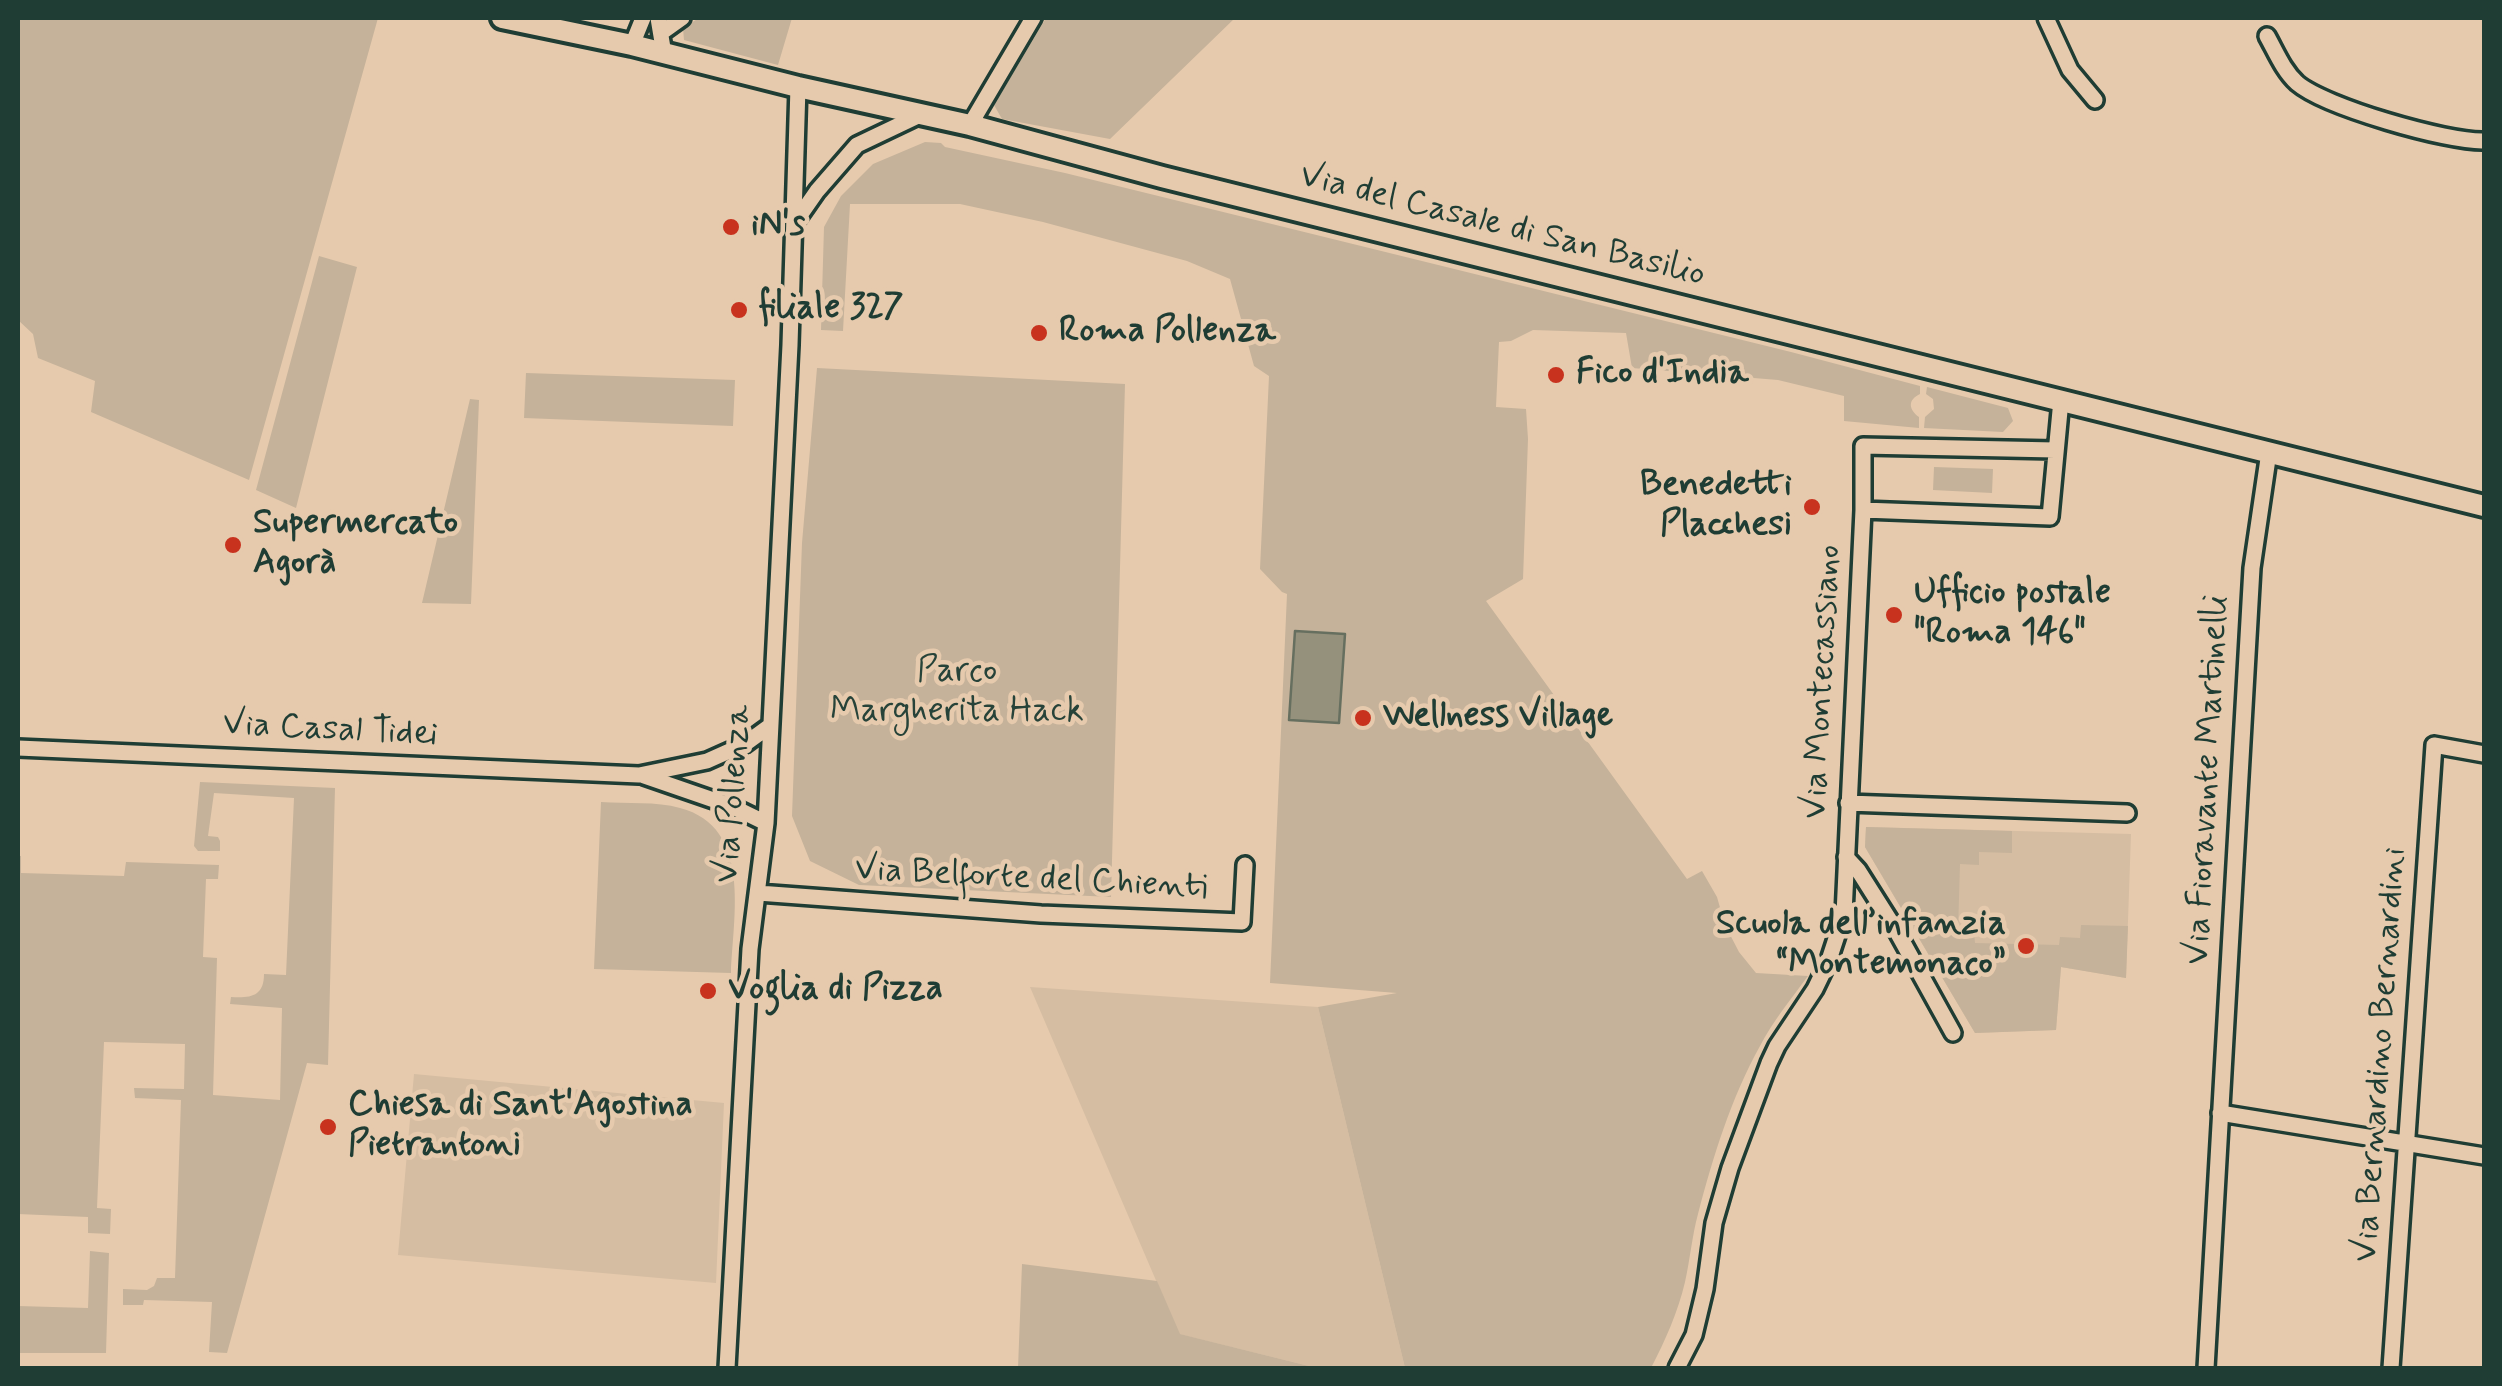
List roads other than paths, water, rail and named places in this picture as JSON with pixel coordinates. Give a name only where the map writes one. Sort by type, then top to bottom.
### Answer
[{"type":"street","name":"Via del Casale di San Basilio","points":[[502,18],[632,46],[661,35],[798,88],[970,126],[2484,506]]},
{"type":"street","points":[[632,46],[643,18]]},
{"type":"street","points":[[661,35],[682,18]]},
{"type":"street","points":[[970,126],[1033,18]]},
{"type":"street","points":[[2046,18],[2070,70],[2095,100]]},
{"type":"street","points":[[2267,36],[2290,76],[2312,93],[2422,130],[2484,141]]},
{"type":"street","name":"Via Pollenza","points":[[727,1368],[750,949],[766,823],[798,88]]},
{"type":"street","points":[[794,224],[858,145],[920,115]]},
{"type":"street","name":"Via Montecassiano","points":[[1863,510],[2050,517],[2061,400]]},
{"type":"street","name":"Via Montecassiano","points":[[1677,1368],[1694,1336],[1706,1289],[1714,1224],[1742,1134],[1777,1046],[1806,1004],[1829,960],[1844,914],[1863,446],[2055,450]]},
{"type":"street","name":"Via Fioravante Martinelli","points":[[2206,1368],[2252,568],[2269,452]]},
{"type":"street","name":"Via Casal Tidei","points":[[18,748],[640,775],[708,761],[744,744],[771,725]]},
{"type":"street","name":"Via Bernardino Bernardini","points":[[2391,1368],[2434,745],[2484,754]]},
{"type":"street","name":"Via Casal Tidei","points":[[640,775],[731,806],[766,823]]},
{"type":"street","points":[[1848,803],[2127,813]]},
{"type":"street","name":"Via Montecassiano","points":[[1846,858],[1858,870],[1896,930],[1953,1033]]},
{"type":"street","name":"Via Belforte del Chienti","points":[[758,893],[1041,914],[1242,922],[1246,865]]},
{"type":"street","points":[[2220,1113],[2484,1156]]},
{"type":"place","name":"iN's","points":[[731,227]]},
{"type":"place","name":"filiale 327","points":[[739,310]]},
{"type":"place","name":"Roma Pollenza","points":[[1039,333]]},
{"type":"place","name":"Fico d'India","points":[[1556,375]]},
{"type":"place","name":"Benedetti Placchesi","points":[[1812,507]]},
{"type":"place","name":"Supermercato Agorà","points":[[233,545]]},
{"type":"place","name":"Ufficio postale \"Roma 146\"","points":[[1894,615]]},
{"type":"place","name":"Wellness Village","points":[[1363,718]]},
{"type":"place","name":"Scuola dell’infanzia “Montemonaco”","points":[[2026,946]]},
{"type":"place","name":"Voglia di Pizza","points":[[708,991]]},
{"type":"place","name":"Chiesa di Sant'Agostina Pietrantoni","points":[[328,1127]]},
{"type":"park label","name":"Parco Margherita Hack","points":[[957,693]]}]
